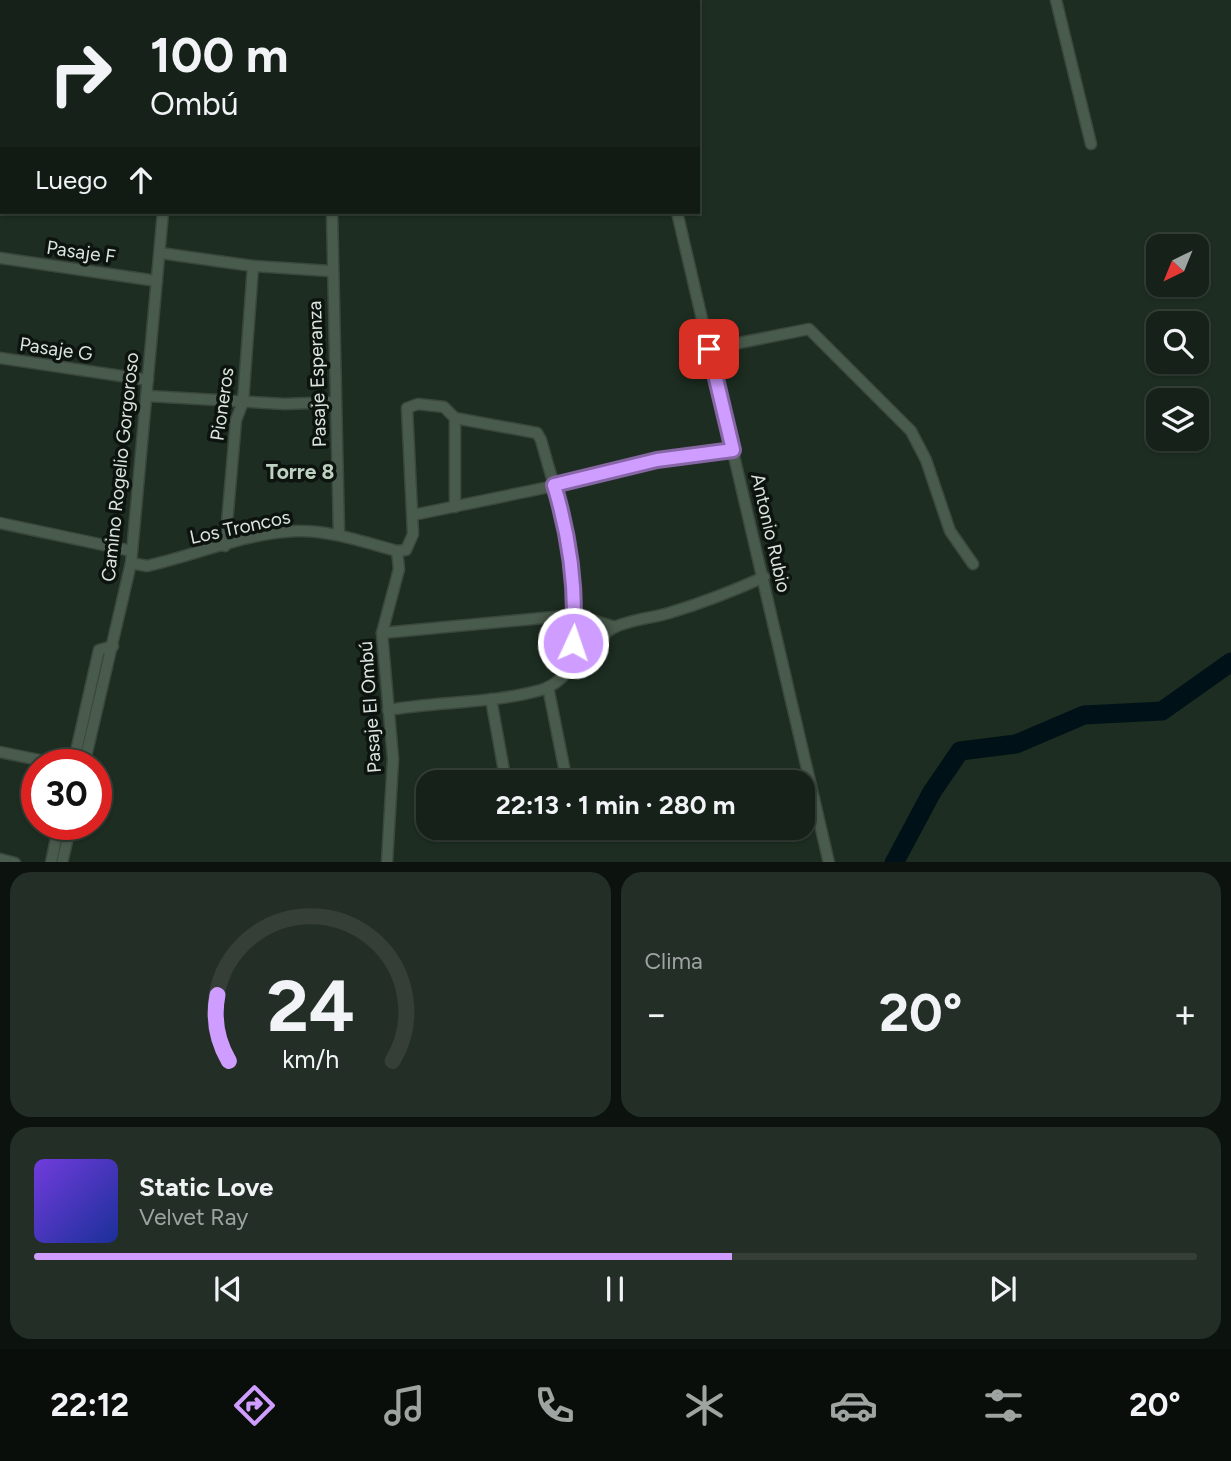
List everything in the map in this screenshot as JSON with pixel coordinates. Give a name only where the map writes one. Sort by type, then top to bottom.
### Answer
[{"type":"street","points":[[1056,0],[1091,144]]},
{"type":"street","name":"Camino Rogelio Gorgoroso","points":[[88,749],[131,563],[163,214]]},
{"type":"street","name":"Pasaje Esperanza","points":[[332,214],[330,271],[339,535]]},
{"type":"street","name":"Antonio Rubio","points":[[677,214],[829,862]]},
{"type":"street","points":[[160,253],[253,267],[330,271]]},
{"type":"street","name":"Pasaje F","points":[[0,258],[157,281]]},
{"type":"street","name":"Pioneros","points":[[225,546],[236,420],[243,402],[253,267]]},
{"type":"street","points":[[709,349],[809,329],[911,431],[926,460],[950,531],[973,564]]},
{"type":"street","name":"Pasaje G","points":[[0,358],[148,380]]},
{"type":"street","points":[[148,396],[243,402],[336,402]]},
{"type":"street","points":[[397,551],[406,550],[412,542],[407,408],[418,404],[444,407],[455,418],[537,433],[568,531],[575,615],[573,643],[578,659]]},
{"type":"street","points":[[455,418],[455,507]]},
{"type":"street","points":[[412,514],[455,507],[657,460],[733,450]]},
{"type":"street","points":[[0,523],[132,551]]},
{"type":"street","name":"Los Troncos","points":[[131,563],[147,566],[285,532],[339,535],[397,551]]},
{"type":"street","name":"Pasaje El Ombú","points":[[387,862],[393,759],[382,633],[399,569],[397,551]]},
{"type":"street","points":[[388,710],[429,703],[491,699],[548,687],[594,641],[615,627],[729,593],[764,577]]},
{"type":"street","points":[[382,633],[575,615],[615,627]]},
{"type":"street","points":[[77,749],[99,650],[113,646]]},
{"type":"street","points":[[548,687],[565,770]]},
{"type":"street","points":[[491,699],[504,770]]},
{"type":"street","points":[[0,752],[21,756]]},
{"type":"street","points":[[51,862],[56,840]]},
{"type":"street","points":[[62,862],[67,840]]},
{"type":"waterway","points":[[895,862],[932,792],[960,751],[1016,744],[1084,715],[1162,711],[1231,662]]},
{"type":"district","name":"Torre 8","points":[[300,471]]},
{"type":"route","points":[[573,643],[573,572],[568,550],[568,531],[554,485],[634,464],[733,450],[709,349]]}]
